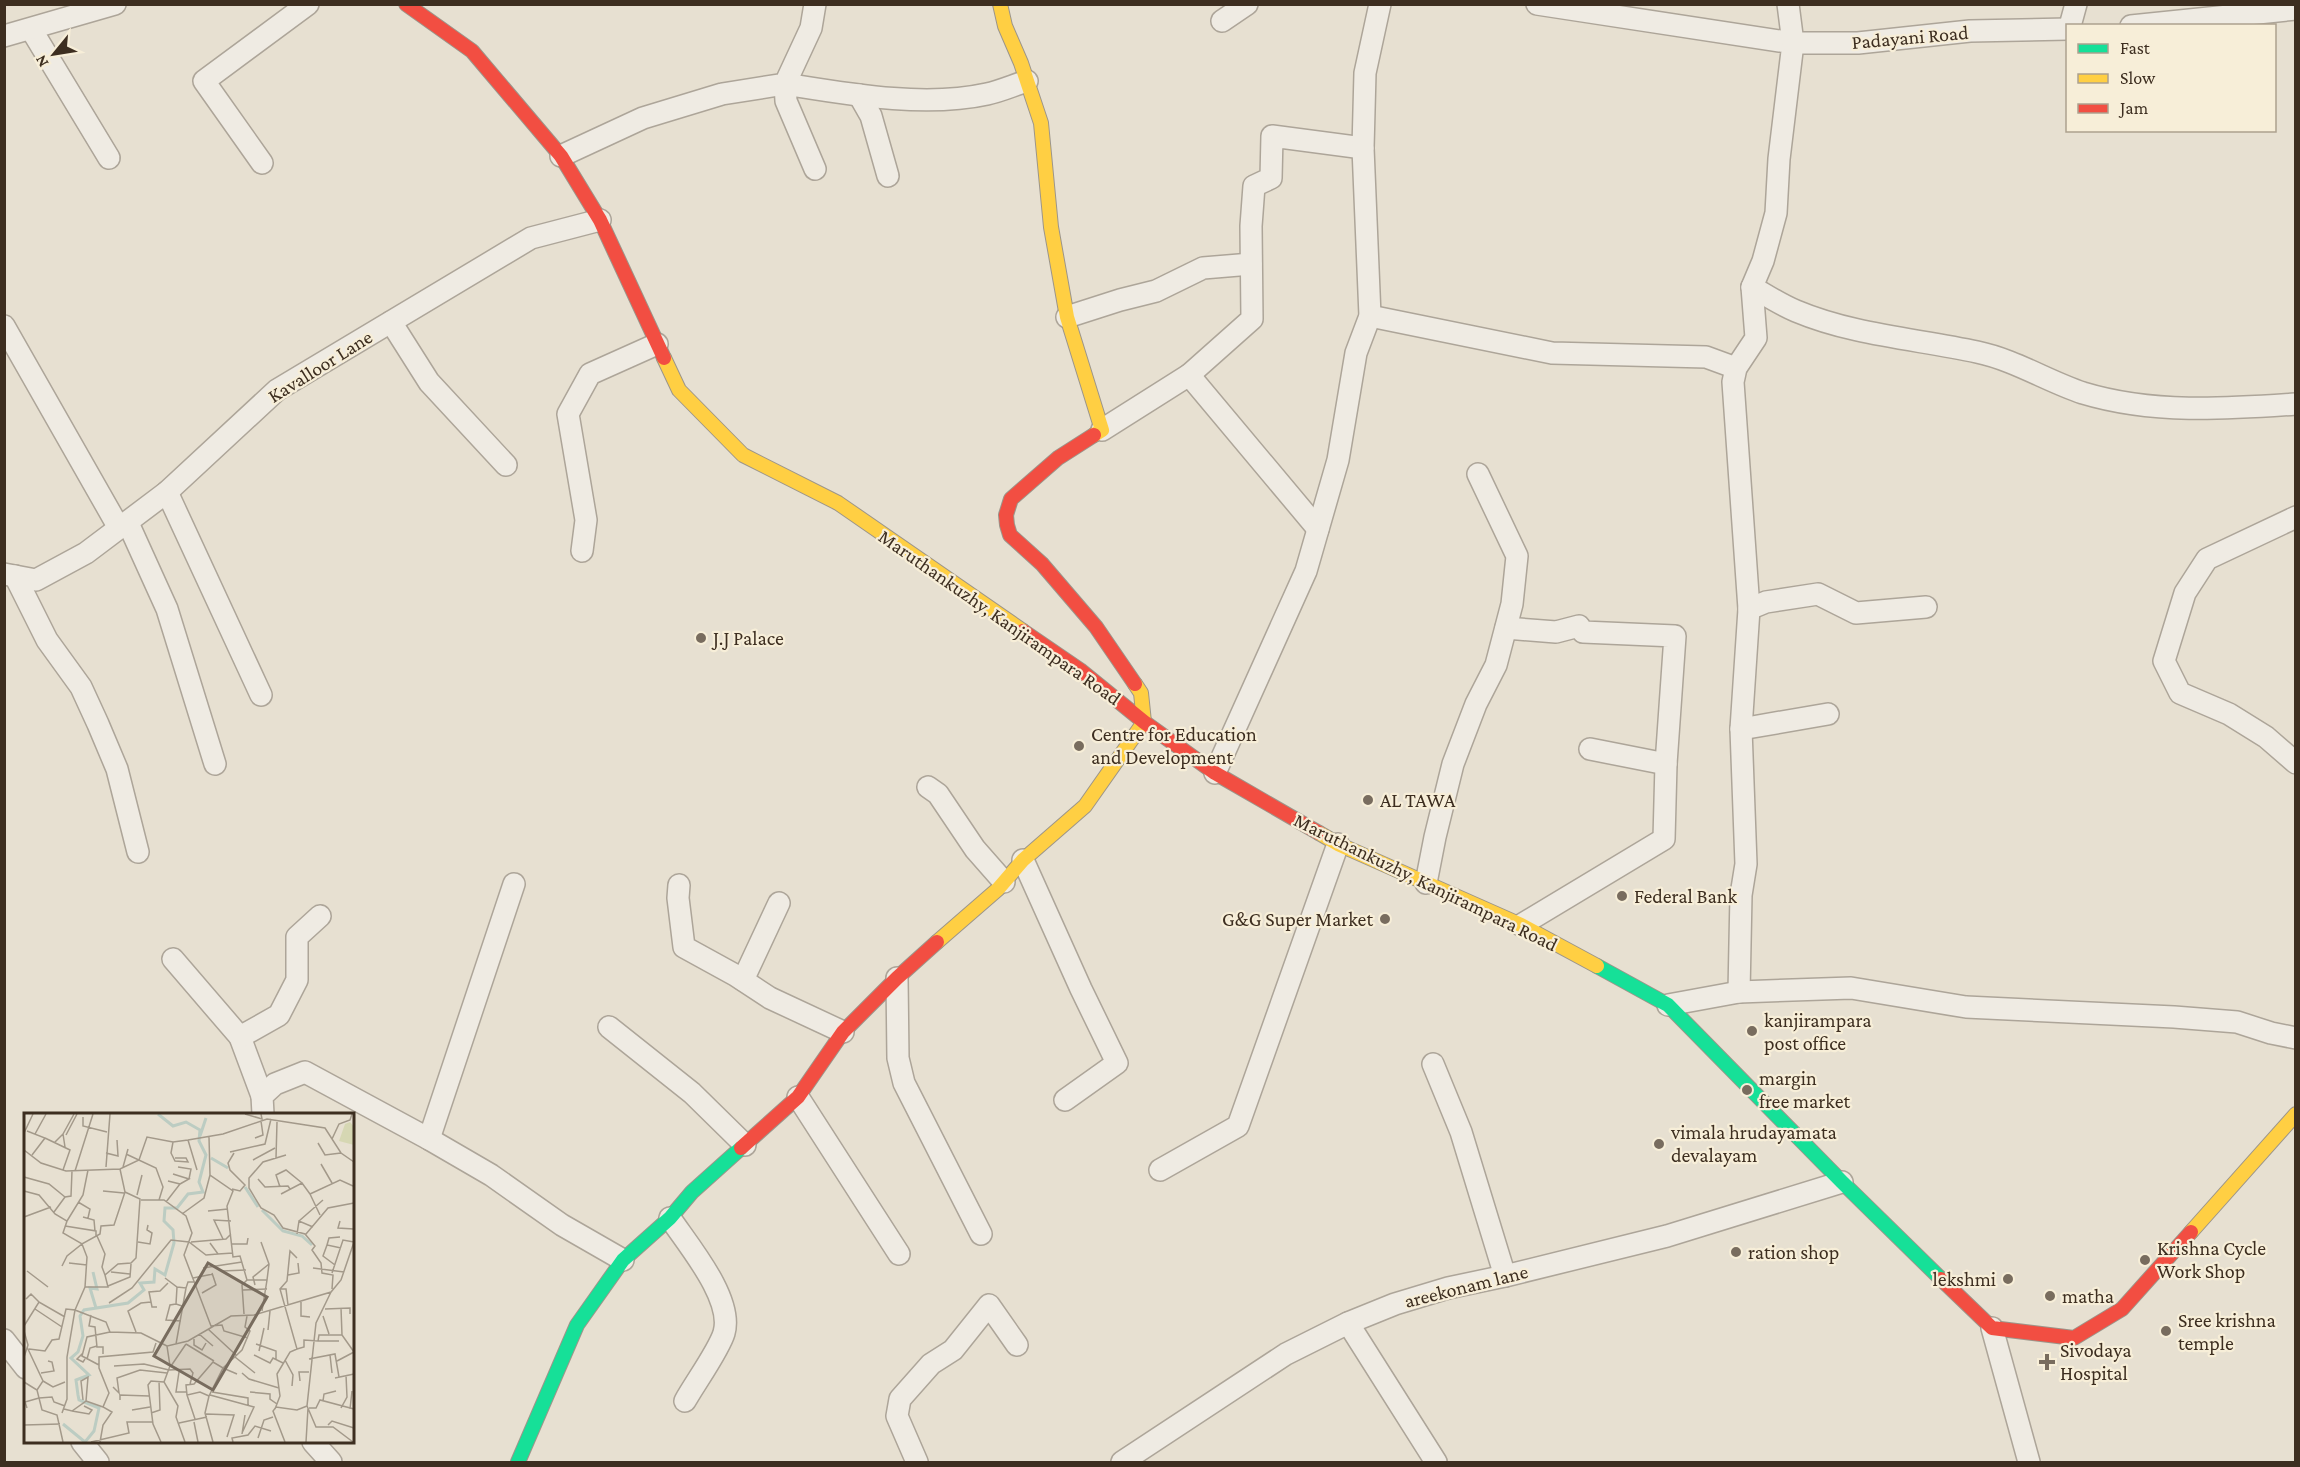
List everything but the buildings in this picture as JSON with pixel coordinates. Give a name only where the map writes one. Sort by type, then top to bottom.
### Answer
[{"type":"main road","name":"Maruthankuzhy, Kanjirampara Road","points":[[406,4],[472,51],[561,156],[600,220],[679,390],[743,455],[838,503],[1080,670],[1144,722],[1215,773],[1338,844],[1521,925],[1668,1005],[1842,1182],[1992,1328]]},
{"type":"main road","points":[[518,1462],[577,1325],[623,1260],[670,1218],[692,1192],[798,1097],[843,1032],[897,978],[1004,882],[1023,860],[1085,806],[1144,722],[1141,693],[1096,627],[1042,564],[1010,535],[1007,525],[1006,515],[1011,499],[1058,458],[1102,430],[1067,317],[1051,227],[1041,123],[1005,26],[1000,4]]},
{"type":"main road","points":[[1992,1328],[2074,1338],[2122,1309],[2295,1114]]},
{"type":"street","points":[[4,36],[114,4]]},
{"type":"street","points":[[262,163],[204,81],[308,4]]},
{"type":"street","points":[[814,169],[786,101],[785,84],[811,28],[815,4]]},
{"type":"street","points":[[1222,21],[1247,4]]},
{"type":"street","points":[[1215,773],[1306,571],[1338,460],[1356,353],[1370,316],[1363,148],[1365,74],[1380,4]]},
{"type":"street","name":"Padayani Road","points":[[1537,4],[1793,44],[1858,43],[1970,31],[2066,27]]},
{"type":"street","points":[[1739,992],[1741,895],[1746,864],[1741,729],[1749,609],[1733,382],[1736,368],[1756,338],[1752,287],[1763,261],[1776,213],[1779,159],[1793,44],[1788,4]]},
{"type":"street","points":[[2070,24],[2076,4]]},
{"type":"street","points":[[2140,24],[2196,12],[2295,9]]},
{"type":"street","points":[[31,29],[109,158]]},
{"type":"street","points":[[561,156],[643,118],[722,94],[785,84],[894,99],[935,99],[986,94],[1027,81]]},
{"type":"street","points":[[858,95],[871,116],[888,176]]},
{"type":"street","points":[[1102,430],[1189,375],[1252,319],[1251,264],[1254,186],[1271,178],[1272,136],[1363,148]]},
{"type":"street","name":"Kavalloor Lane","points":[[10,575],[36,580],[86,554],[167,492],[277,390],[531,238],[600,220]]},
{"type":"street","points":[[1067,317],[1156,291],[1203,268],[1251,264]]},
{"type":"street","points":[[1752,287],[1794,311],[1826,322],[1980,352],[2029,369],[2082,392],[2126,403],[2163,408],[2295,404]]},
{"type":"street","points":[[1370,316],[1552,353],[1706,357],[1736,368]]},
{"type":"street","points":[[391,322],[429,382],[506,465]]},
{"type":"street","points":[[4,326],[124,525],[167,609],[215,764]]},
{"type":"street","points":[[582,551],[586,520],[568,414],[590,374],[657,344]]},
{"type":"street","points":[[1189,375],[1318,529]]},
{"type":"street","points":[[1426,883],[1453,764],[1476,704],[1496,665],[1512,604],[1517,556],[1478,474]]},
{"type":"street","points":[[167,492],[261,695]]},
{"type":"street","points":[[2295,517],[2207,559],[2185,592],[2164,661],[2180,693],[2229,714],[2266,737],[2295,763]]},
{"type":"street","points":[[10,575],[47,640],[81,687],[117,769],[138,852]]},
{"type":"street","points":[[1749,609],[1766,602],[1818,594],[1856,613],[1926,608]]},
{"type":"street","points":[[1506,628],[1556,632],[1579,627],[1583,632],[1675,636],[1666,764],[1664,839],[1521,925]]},
{"type":"street","points":[[1741,729],[1828,714]]},
{"type":"street","points":[[1590,749],[1666,764]]},
{"type":"street","points":[[928,788],[938,794],[975,849],[1004,882]]},
{"type":"street","points":[[1160,1170],[1238,1126],[1338,844]]},
{"type":"street","points":[[1023,860],[1081,989],[1118,1063],[1065,1101]]},
{"type":"street","points":[[429,1139],[514,884]]},
{"type":"street","points":[[679,885],[678,898],[684,947],[770,998],[843,1032]]},
{"type":"street","points":[[743,980],[778,903]]},
{"type":"street","points":[[240,1037],[279,1015],[297,980],[297,937],[320,916]]},
{"type":"street","points":[[173,959],[240,1037],[262,1105]]},
{"type":"street","points":[[897,978],[898,1058],[904,1083],[981,1234]]},
{"type":"street","points":[[1668,1005],[1768,989],[1851,987],[1966,1007],[2237,1022],[2295,1038]]},
{"type":"street","points":[[609,1027],[692,1093],[745,1145]]},
{"type":"street","points":[[1433,1064],[1461,1132],[1505,1276]]},
{"type":"street","points":[[262,1105],[275,1084],[305,1072],[491,1175],[562,1225],[623,1260]]},
{"type":"street","points":[[798,1097],[898,1254]]},
{"type":"street","name":"areekonam lane","points":[[1122,1462],[1286,1354],[1348,1323],[1395,1304],[1448,1288],[1667,1236],[1842,1182]]},
{"type":"street","points":[[670,1218],[718,1293],[726,1318],[724,1334],[685,1401]]},
{"type":"street","points":[[916,1462],[897,1416],[900,1399],[931,1364],[953,1350],[989,1305],[1017,1345]]},
{"type":"street","points":[[1348,1323],[1436,1462]]},
{"type":"street","points":[[1992,1328],[2030,1462]]},
{"type":"street","points":[[4,1340],[24,1365]]},
{"type":"street","points":[[83,1443],[98,1462]]},
{"type":"street","points":[[314,1443],[331,1462]]},
{"type":"traffic: fast","points":[[1597,966],[1668,1005],[1941,1279]]},
{"type":"traffic: fast","points":[[518,1462],[577,1325],[623,1260],[670,1218],[692,1192],[741,1148]]},
{"type":"traffic: slow","points":[[1000,4],[1005,26],[1021,63],[1041,123],[1051,227],[1067,317],[1102,430],[1094,435]]},
{"type":"traffic: slow","points":[[664,358],[679,390],[743,455],[838,503],[1023,631]]},
{"type":"traffic: slow","points":[[937,942],[998,889],[1023,860],[1085,806],[1144,722],[1141,693],[1135,684]]},
{"type":"traffic: slow","points":[[1319,833],[1338,844],[1521,925],[1597,966]]},
{"type":"traffic: slow","points":[[2191,1232],[2296,1114]]},
{"type":"traffic: jam","points":[[406,4],[472,51],[561,156],[600,220],[664,358]]},
{"type":"traffic: jam","points":[[1094,435],[1058,458],[1011,499],[1006,515],[1007,525],[1010,535],[1042,564],[1096,627],[1135,684]]},
{"type":"traffic: jam","points":[[1023,631],[1080,670],[1144,722],[1215,773],[1319,833]]},
{"type":"traffic: jam","points":[[741,1148],[798,1097],[843,1032],[937,942]]},
{"type":"traffic: jam","points":[[1941,1279],[1992,1328],[2074,1338],[2122,1309],[2191,1232]]},
{"type":"place","name":"J.J Palace","points":[[701,638]]},
{"type":"place","name":"Centre for Education and Development","points":[[1079,746]]},
{"type":"place","name":"AL TAWA","points":[[1368,800]]},
{"type":"place","name":"Federal Bank","points":[[1622,896]]},
{"type":"place","name":"G&G Super Market","points":[[1385,919]]},
{"type":"place","name":"kanjirampara post office","points":[[1752,1031]]},
{"type":"place","name":"margin free market","points":[[1747,1090]]},
{"type":"place","name":"vimala hrudayamata devalayam","points":[[1659,1144]]},
{"type":"place","name":"ration shop","points":[[1736,1252]]},
{"type":"place","name":"Krishna Cycle Work Shop","points":[[2145,1260]]},
{"type":"place","name":"lekshmi","points":[[2008,1279]]},
{"type":"place","name":"matha","points":[[2050,1296]]},
{"type":"place","name":"Sree krishna temple","points":[[2166,1331]]},
{"type":"place","name":"Sivodaya Hospital","points":[[2047,1362]]}]
